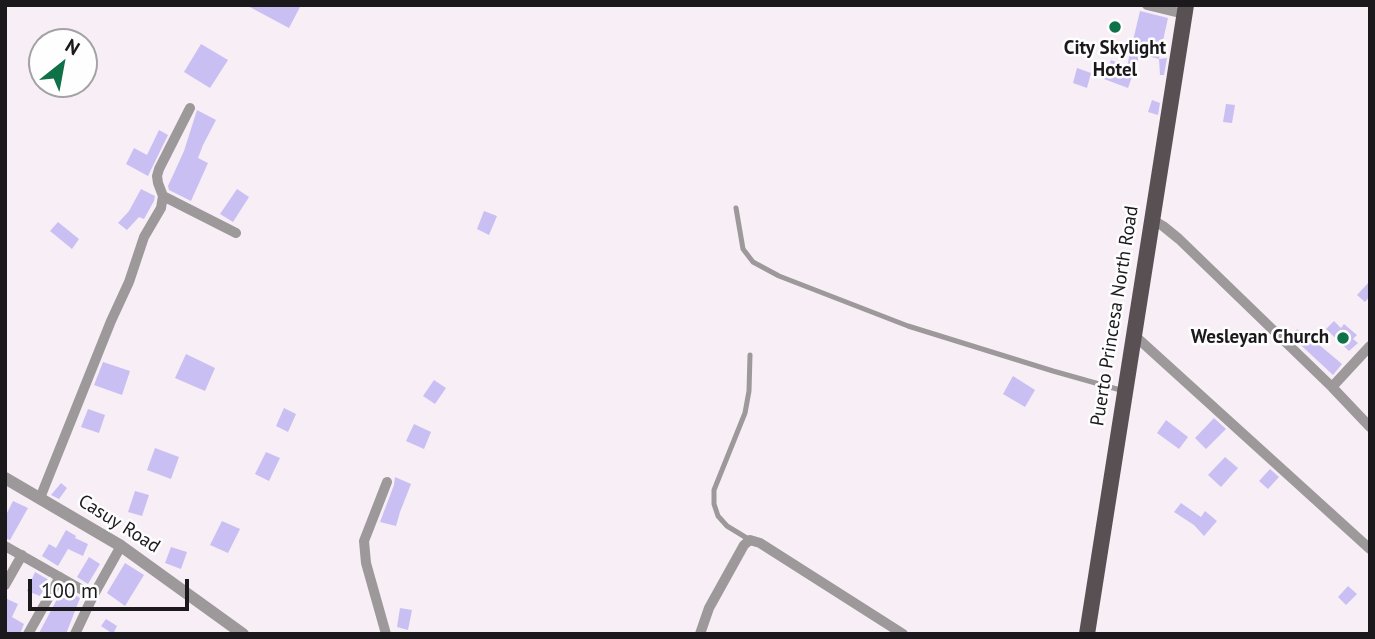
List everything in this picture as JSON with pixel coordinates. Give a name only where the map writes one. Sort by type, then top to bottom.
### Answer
[{"type":"main road","name":"Puerto Princesa North Road","points":[[1087,634],[1185,10]]},
{"type":"street","points":[[1147,5],[1185,10]]},
{"type":"street","points":[[40,498],[101,344],[129,282],[144,237],[161,208],[163,196],[158,183],[159,169],[190,108]]},
{"type":"street","points":[[163,196],[236,233]]},
{"type":"street","points":[[1151,219],[1180,239],[1370,427]]},
{"type":"street","points":[[1134,335],[1370,549]]},
{"type":"street","points":[[1332,387],[1370,345]]},
{"type":"street","name":"Casuy Road","points":[[5,478],[121,546],[243,634]]},
{"type":"street","points":[[386,634],[366,563],[364,541],[387,482]]},
{"type":"street","points":[[700,634],[709,608],[744,545],[750,540],[760,543],[903,634]]},
{"type":"street","points":[[5,546],[93,596]]},
{"type":"street","points":[[75,634],[121,546]]},
{"type":"street","points":[[5,585],[22,555]]},
{"type":"street","points":[[28,634],[60,577]]},
{"type":"lane","points":[[736,208],[743,249],[753,262],[779,276],[908,326],[1125,391]]},
{"type":"lane","points":[[750,355],[745,413],[714,490],[714,505],[718,516],[727,526],[750,540]]},
{"type":"building","points":[[246,5],[301,5],[289,28]]},
{"type":"building","points":[[1140,11],[1168,18],[1159,59],[1140,54],[1128,88],[1104,79],[1111,60],[1127,66]]},
{"type":"building","points":[[201,44],[228,60],[210,88],[184,72]]},
{"type":"building","points":[[1167,58],[1164,75],[1160,75],[1159,59]]},
{"type":"building","points":[[1077,68],[1091,73],[1087,88],[1073,83]]},
{"type":"building","points":[[1152,100],[1160,103],[1158,115],[1148,112]]},
{"type":"building","points":[[1226,104],[1235,105],[1232,123],[1223,122]]},
{"type":"building","points":[[197,110],[216,120],[198,158],[208,163],[191,201],[169,190],[168,186],[184,151]]},
{"type":"building","points":[[159,130],[168,135],[148,176],[126,164],[134,148],[147,155]]},
{"type":"building","points":[[141,189],[155,196],[154,201],[144,219],[139,217],[127,230],[118,223],[129,211]]},
{"type":"building","points":[[237,189],[249,197],[233,222],[220,214]]},
{"type":"building","points":[[484,211],[497,216],[489,235],[477,229]]},
{"type":"building","points":[[58,222],[79,239],[72,249],[50,231]]},
{"type":"building","points":[[1370,281],[1370,296],[1365,302],[1357,295]]},
{"type":"building","name":"Wesleyan Church","points":[[1334,321],[1341,328],[1344,324],[1357,335],[1353,339],[1358,343],[1349,351],[1326,329]]},
{"type":"building","points":[[1297,329],[1342,364],[1333,375],[1291,336]]},
{"type":"building","points":[[186,354],[215,368],[205,391],[175,378]]},
{"type":"building","points":[[103,362],[130,371],[122,395],[94,385]]},
{"type":"building","points":[[1013,376],[1035,390],[1025,407],[1003,394]]},
{"type":"building","points":[[434,380],[446,388],[435,404],[423,396]]},
{"type":"building","points":[[284,408],[296,414],[288,432],[276,426]]},
{"type":"building","points":[[88,409],[105,415],[99,433],[81,427]]},
{"type":"building","points":[[1214,418],[1226,429],[1206,449],[1195,438]]},
{"type":"building","points":[[1166,420],[1188,437],[1179,449],[1157,433]]},
{"type":"building","points":[[414,424],[431,432],[424,449],[406,441]]},
{"type":"building","points":[[155,448],[179,457],[171,479],[147,470]]},
{"type":"building","points":[[266,452],[280,458],[269,481],[255,474]]},
{"type":"building","points":[[1225,457],[1238,468],[1221,487],[1208,475]]},
{"type":"building","points":[[1270,469],[1279,477],[1268,489],[1259,481]]},
{"type":"building","points":[[395,477],[411,484],[396,526],[380,522]]},
{"type":"building","points":[[61,483],[67,488],[59,499],[51,495]]},
{"type":"building","points":[[135,491],[149,495],[142,516],[128,512]]},
{"type":"building","points":[[13,501],[28,508],[10,540],[5,538],[5,517]]},
{"type":"building","points":[[1181,503],[1201,517],[1205,511],[1217,521],[1204,536],[1194,525],[1174,512]]},
{"type":"building","points":[[222,521],[240,529],[228,553],[210,545]]},
{"type":"building","points":[[66,530],[88,544],[83,556],[68,549],[58,566],[42,556],[49,544],[56,548]]},
{"type":"building","points":[[171,547],[187,552],[181,569],[165,563]]},
{"type":"building","points":[[89,557],[100,564],[88,584],[77,577]]},
{"type":"building","points":[[125,563],[144,575],[125,606],[107,593]]},
{"type":"building","points":[[35,572],[49,580],[40,596],[27,591]]},
{"type":"building","points":[[1348,586],[1357,594],[1346,605],[1338,597]]},
{"type":"building","points":[[63,588],[80,598],[66,634],[37,634],[39,633]]},
{"type":"building","points":[[5,598],[18,604],[12,617],[24,624],[20,634],[5,634]]},
{"type":"building","points":[[400,608],[412,610],[408,630],[397,627]]},
{"type":"building","points":[[106,619],[117,626],[113,634],[101,626]]},
{"type":"place","name":"City Skylight Hotel","points":[[1115,27]]},
{"type":"place","name":"Wesleyan Church","points":[[1343,338]]}]
